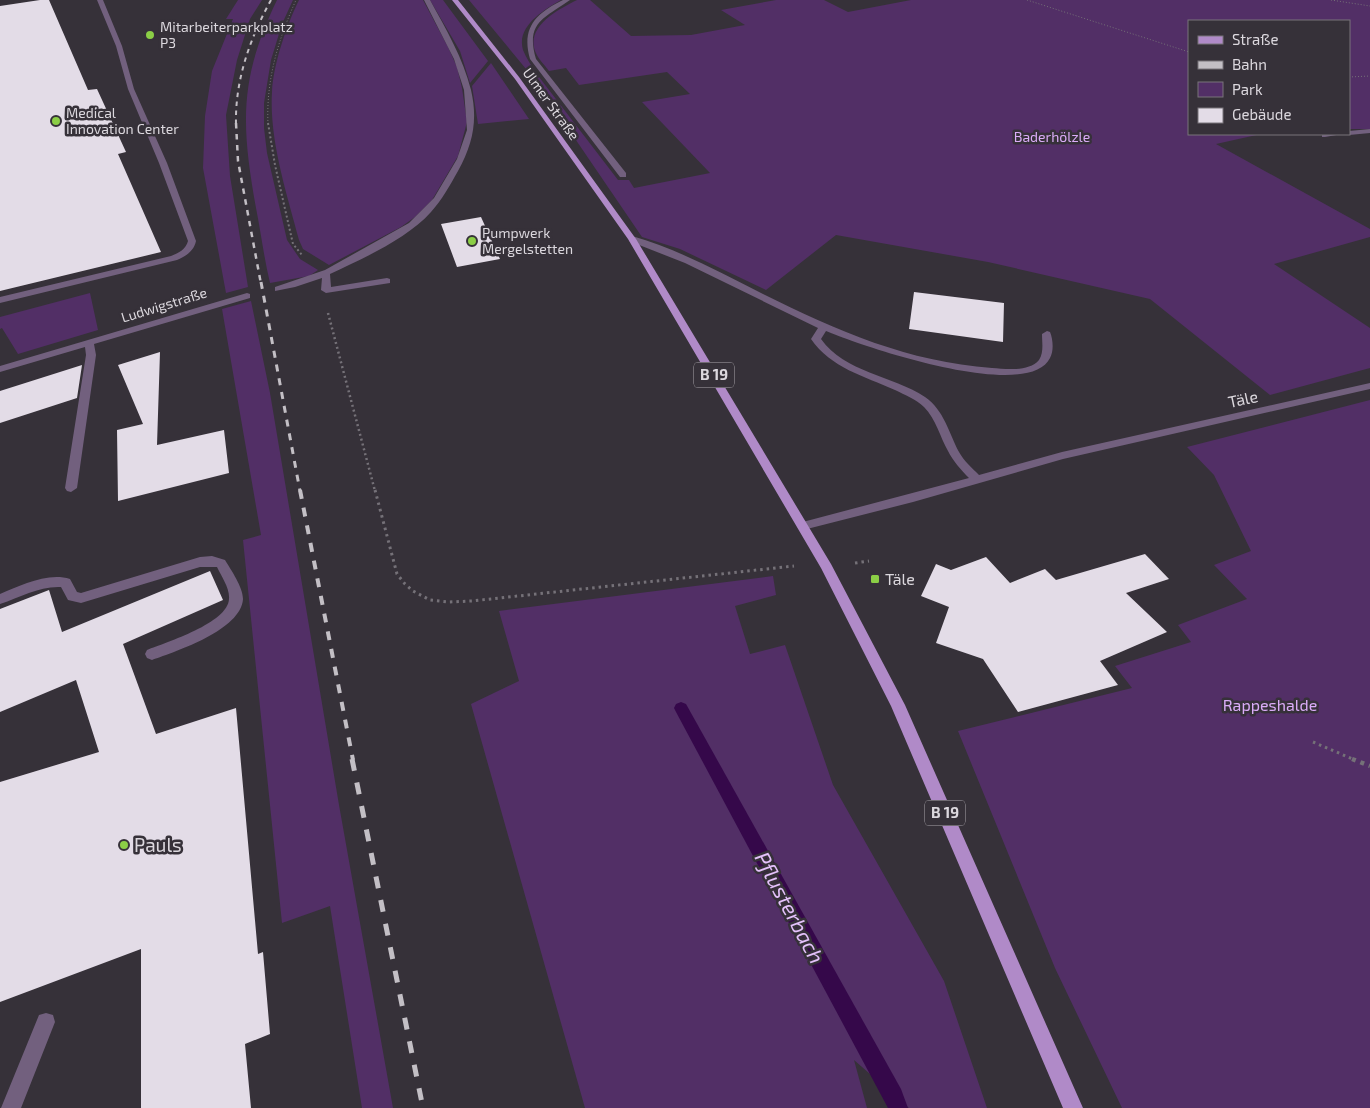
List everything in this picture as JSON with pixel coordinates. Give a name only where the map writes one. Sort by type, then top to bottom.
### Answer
[{"type":"main road","name":"Ulmer Straße","points":[[455,0],[517,78],[632,239]]},
{"type":"main road","name":"B 19","points":[[632,239],[833,578],[898,705],[1073,1108]]},
{"type":"street","points":[[0,300],[174,258],[182,255],[192,246],[164,162],[131,89],[119,46],[100,0]]},
{"type":"street","points":[[278,289],[308,282],[326,274],[407,228],[424,216],[443,192],[467,145],[471,123],[461,66],[455,51],[426,0]]},
{"type":"street","points":[[567,0],[541,16],[529,32],[527,44],[533,58],[623,175]]},
{"type":"street","points":[[1350,133],[1370,131]]},
{"type":"street","points":[[632,239],[669,251],[825,327],[888,351],[963,367],[1009,371],[1029,370],[1044,361],[1047,355],[1047,334]]},
{"type":"street","points":[[326,274],[326,290],[387,281]]},
{"type":"street","name":"Ludwigstraße","points":[[0,369],[247,296]]},
{"type":"street","points":[[825,327],[816,339],[819,346],[837,360],[920,398],[929,406],[942,424],[958,459],[976,479]]},
{"type":"street","points":[[71,488],[91,355],[89,343]]},
{"type":"street","name":"Täle","points":[[803,526],[913,498],[1062,456],[1370,386]]},
{"type":"street","points":[[0,599],[44,582],[55,581],[65,582],[73,596],[80,598],[92,596],[200,562],[212,561],[221,563],[236,598],[234,608],[226,619],[214,627],[152,654]]},
{"type":"street","points":[[11,1108],[46,1022]]},
{"type":"path","points":[[296,0],[277,51],[268,92],[268,116],[273,155],[293,244],[302,255],[322,267],[326,274]]},
{"type":"path","points":[[1027,0],[1188,52]]},
{"type":"path","points":[[1331,0],[1370,6]]},
{"type":"path","points":[[1350,77],[1370,76]]},
{"type":"path","points":[[326,290],[329,321],[397,574],[415,594],[431,601],[472,601],[793,566]]},
{"type":"path","points":[[1313,742],[1370,766]]},
{"type":"green space","points":[[238,0],[262,0],[250,19],[237,60],[226,115],[230,176],[248,287],[226,293],[203,168],[205,116],[212,71],[233,19],[226,19]]},
{"type":"green space","points":[[277,0],[293,0],[282,24],[271,60],[264,103],[267,153],[287,240],[300,259],[318,270],[309,276],[270,283],[251,178],[246,126],[250,78],[265,28]]},
{"type":"green space","points":[[299,0],[423,0],[457,67],[467,122],[458,156],[432,200],[415,217],[401,227],[329,265],[303,249],[299,240],[284,186],[273,129],[272,92],[275,70],[285,33]]},
{"type":"green space","points":[[430,0],[443,0],[488,61],[470,83],[460,51]]},
{"type":"green space","points":[[469,0],[561,0],[533,20],[527,26],[524,33],[522,41],[523,50],[536,74],[531,75]]},
{"type":"green space","name":"Baderhölzle","points":[[577,0],[590,0],[631,36],[691,35],[745,25],[721,10],[776,0],[824,0],[848,12],[911,0],[1370,0],[1370,129],[1350,129],[1350,20],[1188,20],[1188,135],[1256,135],[1216,144],[1370,229],[1370,237],[1274,264],[1370,328],[1370,368],[1270,395],[1150,299],[988,262],[836,235],[766,290],[680,249],[642,237],[533,77],[539,77],[618,180],[629,180],[634,188],[710,173],[642,102],[690,94],[667,72],[579,85],[566,68],[549,71],[539,59],[533,42],[540,26],[562,8]]},
{"type":"green space","points":[[491,63],[529,119],[478,124],[472,86]]},
{"type":"green space","points":[[90,293],[98,330],[18,354],[2,328],[0,329],[0,317]]},
{"type":"green space","points":[[251,301],[270,393],[339,805],[393,1108],[362,1108],[330,906],[282,923],[243,540],[261,535],[222,309]]},
{"type":"green space","name":"Rappeshalde","points":[[1370,400],[1370,1108],[1122,1108],[1055,968],[958,731],[1132,688],[1115,666],[1191,642],[1178,625],[1247,599],[1214,565],[1251,551],[1214,475],[1187,447]]},
{"type":"green space","points":[[773,576],[776,595],[735,606],[750,654],[785,645],[833,785],[944,981],[987,1108],[909,1108],[854,1060],[867,1108],[585,1108],[471,704],[519,681],[499,611]]},
{"type":"building","name":"Medical Innovation Center","points":[[49,0],[88,90],[97,89],[126,152],[118,154],[161,252],[0,291],[0,6]]},
{"type":"building","points":[[481,217],[500,259],[457,267],[441,224]]},
{"type":"building","points":[[914,292],[1004,303],[1003,342],[909,329]]},
{"type":"building","points":[[160,352],[157,445],[224,430],[229,473],[118,501],[117,430],[143,424],[118,365]]},
{"type":"building","points":[[82,365],[77,398],[0,423],[0,391]]},
{"type":"building","points":[[1145,554],[1169,579],[1126,593],[1167,632],[1100,661],[1118,685],[1018,712],[983,659],[936,643],[949,607],[921,596],[936,564],[951,570],[986,557],[1010,583],[1045,569],[1056,580]]},
{"type":"building","points":[[210,571],[223,600],[123,644],[156,734],[236,708],[258,954],[263,952],[270,1034],[245,1044],[251,1108],[141,1108],[141,949],[0,1002],[0,782],[99,752],[76,680],[0,712],[0,609],[49,590],[62,632]]},
{"type":"waterway","name":"Pflusterbach","points":[[681,708],[894,1096],[898,1108]]},
{"type":"railway","points":[[236,123],[238,91],[245,60],[250,44],[271,0]]},
{"type":"railway","points":[[236,123],[238,161],[261,284]]},
{"type":"railway","points":[[261,282],[300,491]]},
{"type":"railway","points":[[300,490],[353,760]]},
{"type":"railway","points":[[352,759],[423,1108]]},
{"type":"place","name":"Mitarbeiterparkplatz P3","points":[[150,35]]},
{"type":"place","name":"Medical Innovation Center","points":[[56,121]]},
{"type":"place","name":"Pumpwerk Mergelstetten","points":[[472,241]]},
{"type":"place","name":"Täle","points":[[875,579]]},
{"type":"place","name":"Pauls","points":[[124,845]]}]
